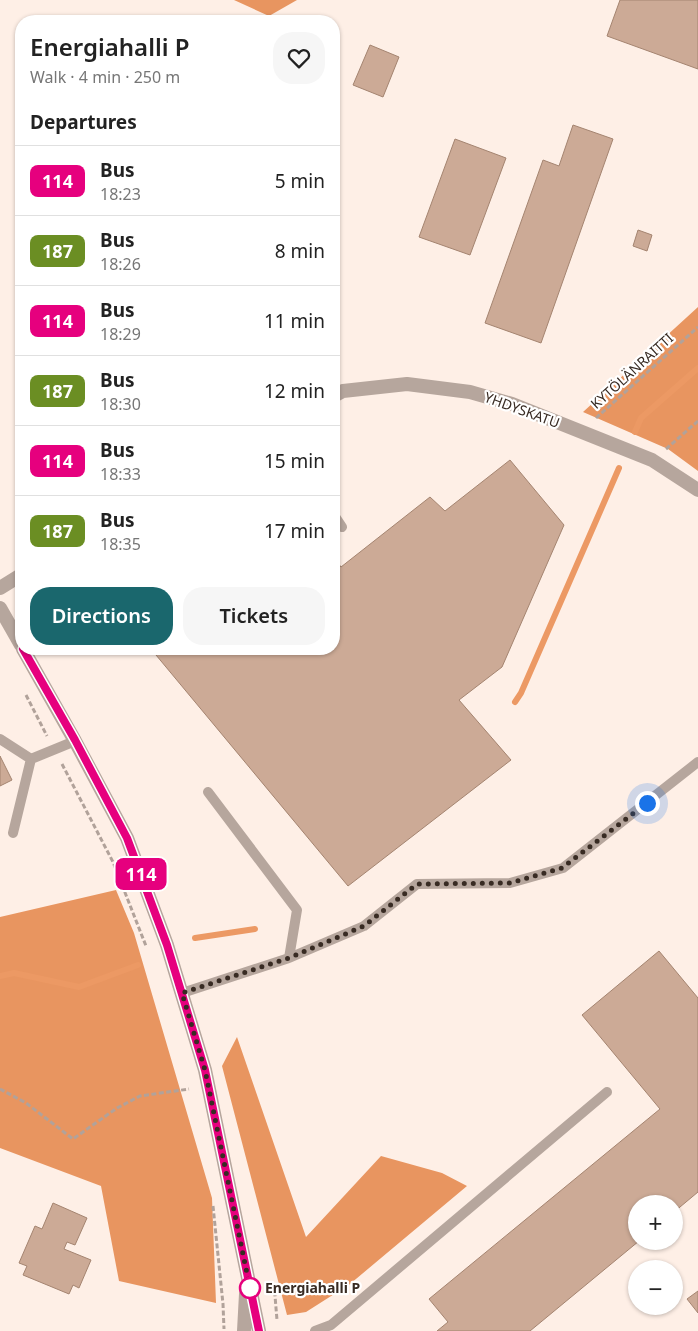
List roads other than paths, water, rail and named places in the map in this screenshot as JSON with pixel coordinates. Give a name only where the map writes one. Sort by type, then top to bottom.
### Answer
[{"type":"street","name":"YHDYSKATU","points":[[340,393],[407,384],[470,392],[512,404],[652,460],[698,490]]},
{"type":"street","points":[[0,588],[15,579]]},
{"type":"street","points":[[0,608],[15,634]]},
{"type":"street","points":[[26,655],[75,740],[127,838],[167,945],[205,1070],[259,1331]]},
{"type":"street","points":[[244,1331],[246,1268]]},
{"type":"lane","points":[[0,739],[31,759]]},
{"type":"lane","points":[[31,759],[75,740]]},
{"type":"lane","points":[[13,833],[31,759]]},
{"type":"lane","points":[[182,993],[289,958],[364,926],[417,884],[510,883],[562,868],[698,762]]},
{"type":"lane","points":[[208,792],[297,910],[289,958]]},
{"type":"lane","points":[[315,1331],[331,1325],[607,1092]]},
{"type":"waterway","points":[[635,432],[641,418],[698,368]]},
{"type":"waterway","points":[[515,702],[521,693],[619,468]]},
{"type":"waterway","points":[[195,938],[255,929]]},
{"type":"waterway","points":[[0,976],[14,973],[79,987],[138,965]]},
{"type":"place","name":"Energiahalli P","points":[[250,1288]]}]
